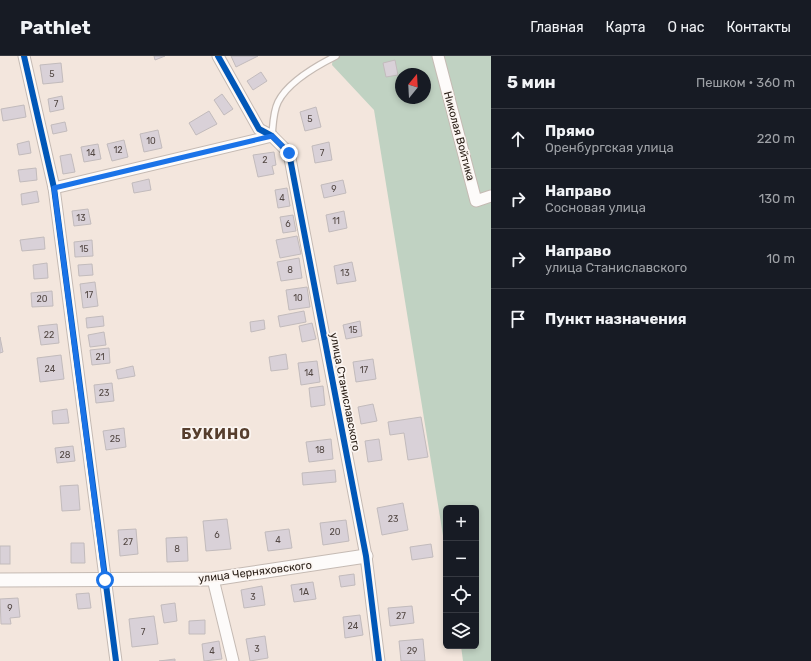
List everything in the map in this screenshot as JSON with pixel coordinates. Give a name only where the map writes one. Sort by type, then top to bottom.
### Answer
[{"type":"street","points":[[24,56],[54,188],[116,661]]},
{"type":"street","name":"улица Станиславского","points":[[218,56],[259,129],[272,136],[289,153],[366,556],[379,661]]},
{"type":"street","name":"Николая Войтика","points":[[438,56],[476,201],[491,196]]},
{"type":"street","points":[[54,188],[272,136]]},
{"type":"street","name":"улица Черняховского","points":[[0,580],[213,579],[366,556]]},
{"type":"street","points":[[213,579],[233,661]]},
{"type":"lane","points":[[272,136],[273,120],[278,102],[296,81],[314,67],[336,56]]},
{"type":"green space","points":[[333,56],[491,56],[491,661],[463,661],[461,649],[479,649],[479,505],[443,505],[443,536],[374,110],[332,65]]},
{"type":"building","points":[[154,56],[165,56],[155,60]]},
{"type":"building","points":[[231,56],[258,56],[236,67]]},
{"type":"building","points":[[395,60],[397,68],[395,68],[395,76],[386,77],[383,63]]},
{"type":"building","points":[[61,63],[63,82],[43,84],[40,65]]},
{"type":"building","points":[[261,72],[267,81],[253,90],[247,81]]},
{"type":"building","points":[[222,94],[233,109],[224,115],[214,100]]},
{"type":"building","points":[[62,96],[64,109],[50,112],[48,99]]},
{"type":"building","points":[[24,105],[26,117],[3,121],[1,109]]},
{"type":"building","points":[[316,107],[321,127],[305,131],[300,112]]},
{"type":"building","points":[[209,111],[217,124],[196,135],[189,123]]},
{"type":"building","points":[[65,122],[67,131],[53,134],[51,125]]},
{"type":"building","points":[[158,130],[162,148],[144,152],[140,134]]},
{"type":"building","points":[[124,140],[128,157],[112,161],[107,144]]},
{"type":"building","points":[[29,141],[31,153],[19,155],[17,144]]},
{"type":"building","points":[[329,142],[332,160],[315,163],[312,146]]},
{"type":"building","points":[[98,144],[101,159],[84,162],[81,147]]},
{"type":"building","points":[[274,152],[276,165],[272,166],[274,174],[258,177],[253,155]]},
{"type":"building","points":[[71,154],[75,172],[63,174],[60,156]]},
{"type":"building","points":[[36,168],[37,180],[20,182],[18,170]]},
{"type":"building","points":[[149,179],[151,190],[134,193],[132,183]]},
{"type":"building","points":[[343,180],[346,193],[324,198],[321,185]]},
{"type":"building","points":[[287,188],[290,206],[278,208],[275,190]]},
{"type":"building","points":[[37,191],[39,202],[22,205],[21,194]]},
{"type":"building","points":[[88,209],[91,224],[74,226],[72,211]]},
{"type":"building","points":[[344,211],[347,228],[329,232],[326,215]]},
{"type":"building","points":[[293,215],[296,231],[283,233],[280,217]]},
{"type":"building","points":[[297,236],[301,254],[280,258],[276,240]]},
{"type":"building","points":[[44,237],[45,249],[22,251],[20,240]]},
{"type":"building","points":[[92,240],[93,256],[75,257],[74,242]]},
{"type":"building","points":[[299,258],[302,278],[281,281],[277,262]]},
{"type":"building","points":[[352,262],[356,281],[337,284],[334,266]]},
{"type":"building","points":[[47,263],[48,278],[34,279],[33,265]]},
{"type":"building","points":[[92,264],[93,275],[79,276],[78,265]]},
{"type":"building","points":[[95,282],[98,306],[83,308],[80,284]]},
{"type":"building","points":[[307,287],[310,307],[289,310],[286,290]]},
{"type":"building","points":[[52,291],[53,306],[32,307],[31,293]]},
{"type":"building","points":[[304,311],[306,322],[280,327],[278,316]]},
{"type":"building","points":[[103,316],[104,326],[87,328],[86,318]]},
{"type":"building","points":[[264,320],[265,329],[251,332],[250,322]]},
{"type":"building","points":[[360,321],[362,336],[346,339],[343,325]]},
{"type":"building","points":[[312,323],[316,339],[302,342],[299,326]]},
{"type":"building","points":[[57,324],[59,343],[41,345],[38,326]]},
{"type":"building","points":[[104,332],[106,345],[90,347],[88,335]]},
{"type":"building","points":[[0,337],[3,352],[0,353]]},
{"type":"building","points":[[109,348],[110,363],[92,365],[90,350]]},
{"type":"building","points":[[286,354],[288,369],[271,371],[269,357]]},
{"type":"building","points":[[61,355],[64,379],[40,382],[37,358]]},
{"type":"building","points":[[373,359],[376,379],[356,382],[353,362]]},
{"type":"building","points":[[317,361],[320,382],[301,385],[298,363]]},
{"type":"building","points":[[133,366],[135,376],[118,379],[116,370]]},
{"type":"building","points":[[112,383],[114,401],[96,403],[94,385]]},
{"type":"building","points":[[323,386],[325,405],[311,407],[309,388]]},
{"type":"building","points":[[373,404],[377,421],[361,424],[358,407]]},
{"type":"building","points":[[67,409],[69,423],[53,424],[52,411]]},
{"type":"building","points":[[421,417],[428,457],[408,460],[404,433],[390,435],[388,422]]},
{"type":"building","points":[[124,428],[126,447],[106,450],[103,431]]},
{"type":"building","points":[[331,439],[333,459],[309,462],[306,442]]},
{"type":"building","points":[[379,439],[382,460],[368,462],[365,441]]},
{"type":"building","points":[[73,446],[75,461],[57,463],[55,448]]},
{"type":"building","points":[[335,470],[336,482],[303,485],[302,473]]},
{"type":"building","points":[[78,485],[80,510],[62,511],[60,486]]},
{"type":"building","points":[[403,503],[408,530],[382,535],[377,508]]},
{"type":"building","points":[[227,519],[231,549],[206,551],[203,521]]},
{"type":"building","points":[[346,520],[349,541],[323,545],[320,523]]},
{"type":"building","points":[[136,529],[138,554],[120,556],[118,530]]},
{"type":"building","points":[[289,529],[292,548],[268,551],[265,532]]},
{"type":"building","points":[[187,537],[188,561],[167,562],[166,538]]},
{"type":"building","points":[[71,543],[84,543],[85,563],[71,563]]},
{"type":"building","points":[[431,544],[433,557],[412,560],[410,547]]},
{"type":"building","points":[[0,546],[10,546],[10,564],[0,564]]},
{"type":"building","points":[[354,574],[355,585],[341,587],[339,576]]},
{"type":"building","points":[[313,582],[316,599],[294,602],[291,585]]},
{"type":"building","points":[[262,586],[265,605],[244,608],[241,590]]},
{"type":"building","points":[[89,593],[91,608],[78,609],[76,594]]},
{"type":"building","points":[[18,598],[20,617],[10,618],[11,624],[1,624],[0,599]]},
{"type":"building","points":[[175,603],[177,621],[164,623],[161,605]]},
{"type":"building","points":[[412,606],[414,623],[390,626],[388,608]]},
{"type":"building","points":[[360,615],[363,635],[345,638],[343,617]]},
{"type":"building","points":[[154,616],[158,644],[132,647],[129,619]]},
{"type":"building","points":[[205,620],[205,634],[189,634],[189,621]]},
{"type":"building","points":[[265,636],[268,658],[250,661],[246,639]]},
{"type":"building","points":[[423,639],[425,661],[401,661],[399,641]]},
{"type":"building","points":[[219,641],[222,659],[204,661],[202,644]]},
{"type":"building","points":[[175,659],[175,661],[159,661]]},
{"type":"cycle path","points":[[24,56],[54,188],[116,661]]},
{"type":"cycle path","points":[[218,56],[259,129],[272,136],[289,153],[366,556],[379,661]]},
{"type":"district","name":"БУКИНО","points":[[216,434]]},
{"type":"route","points":[[105,580],[54,188],[272,136],[289,153]]}]
